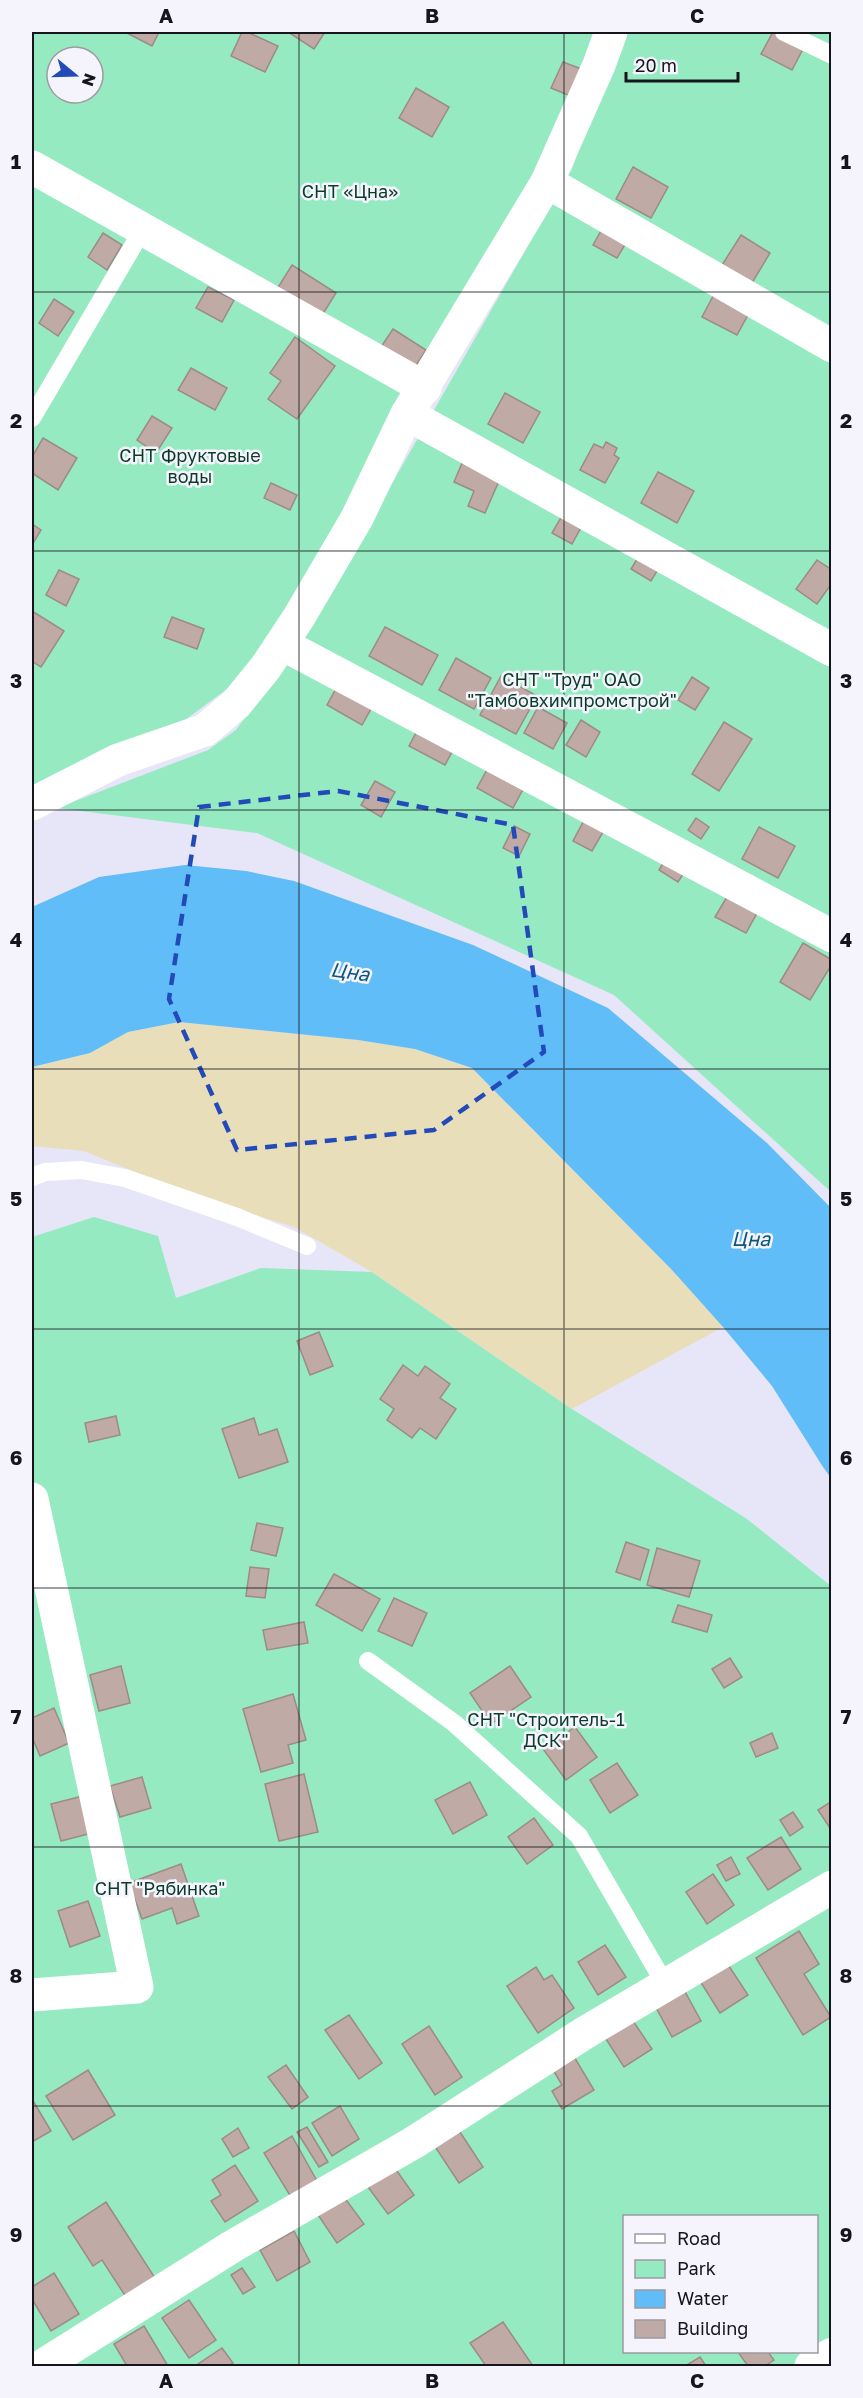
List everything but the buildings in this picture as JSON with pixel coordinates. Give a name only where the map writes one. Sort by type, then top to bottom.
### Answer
[{"type":"street","points":[[32,804],[118,760],[205,730],[236,704],[282,644],[357,518],[416,401],[547,182],[599,65],[611,32]]},
{"type":"street","points":[[32,166],[142,229],[416,401],[831,650]]},
{"type":"street","points":[[547,182],[831,345]]},
{"type":"street","points":[[282,644],[831,936]]},
{"type":"street","points":[[32,1499],[137,1987],[32,1995]]},
{"type":"street","points":[[42,2367],[233,2246],[413,2143],[586,2032],[831,1887]]},
{"type":"street","points":[[811,2367],[831,2354]]},
{"type":"lane","points":[[784,32],[831,55]]},
{"type":"lane","points":[[32,418],[142,229]]},
{"type":"lane","points":[[32,1177],[45,1172],[81,1170],[125,1178],[237,1217],[307,1246]]},
{"type":"lane","points":[[368,1661],[454,1723],[579,1836],[665,1984]]},
{"type":"highlighted area","points":[[338,791],[513,825],[544,1052],[434,1130],[237,1150],[169,999],[199,807]]},
{"type":"green space","points":[[32,32],[604,32],[539,177],[250,672],[185,720],[32,794]]},
{"type":"green space","name":"СНТ \"Труд\" ОАО \"Тамбовхимпромстрой\"","points":[[622,32],[831,32],[831,1192],[614,995],[257,833],[57,808],[208,750],[236,730],[311,625],[572,169]]},
{"type":"green space","name":"СНТ \"Строитель-1 ДСК\"","points":[[94,1217],[158,1236],[176,1298],[261,1268],[372,1272],[572,1409],[747,1519],[831,1586],[831,2366],[32,2366],[32,1237]]},
{"type":"sand","points":[[179,1022],[358,1040],[415,1049],[472,1068],[672,1270],[723,1327],[572,1409],[372,1272],[294,1227],[193,1196],[84,1151],[32,1146],[32,1067],[90,1053],[128,1032]]},
{"type":"water","name":"Цна","points":[[185,865],[246,871],[294,881],[473,945],[608,1008],[767,1143],[831,1208],[831,1478],[772,1386],[723,1327],[672,1270],[472,1068],[415,1049],[358,1040],[179,1022],[128,1032],[90,1053],[32,1067],[32,907],[99,877]]},
{"type":"park label","name":"СНТ «Цна»","points":[[350,192]]},
{"type":"park label","name":"СНТ Фруктовые воды","points":[[190,466]]},
{"type":"park label","name":"СНТ \"Рябинка\"","points":[[160,1889]]}]
